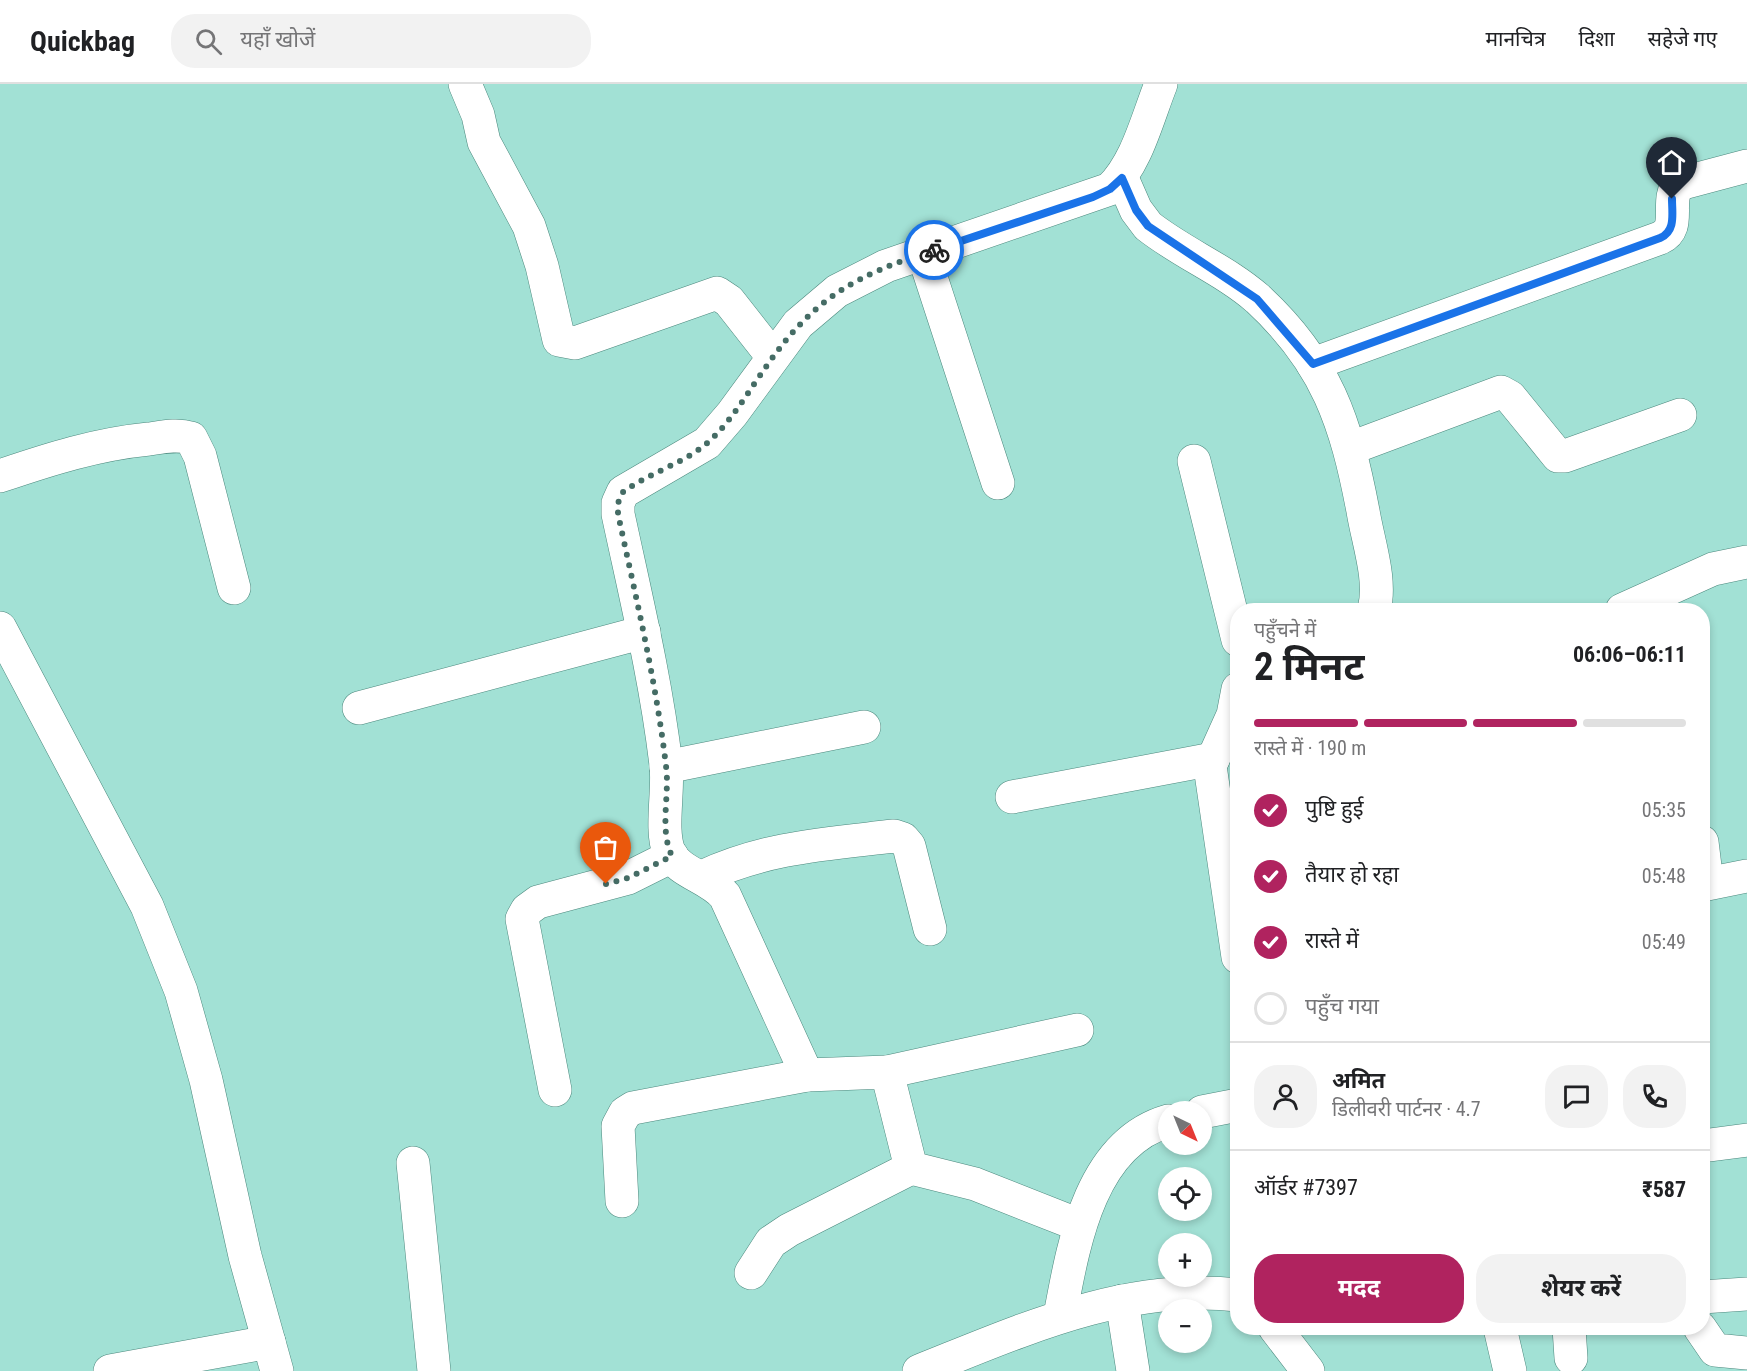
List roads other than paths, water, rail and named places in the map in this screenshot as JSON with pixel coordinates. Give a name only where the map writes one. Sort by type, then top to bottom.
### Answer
[{"type":"street","points":[[465,84],[478,115],[484,142],[529,226],[543,266],[559,340],[576,343],[717,293],[729,301],[773,357]]},
{"type":"street","points":[[807,1075],[725,896],[716,885],[680,865],[672,856],[666,834],[666,767],[656,690],[618,514],[618,503],[623,492],[633,485],[679,462],[707,443],[732,414],[798,324],[837,291],[886,266],[1093,197],[1110,189],[1122,178],[1161,84]]},
{"type":"street","points":[[1313,364],[1668,235],[1671,228],[1673,190],[1679,184],[1747,166]]},
{"type":"street","points":[[1122,178],[1136,210],[1148,226],[1257,299],[1313,364],[1328,388],[1351,448],[1376,580],[1374,603]]},
{"type":"street","points":[[923,254],[998,483]]},
{"type":"street","points":[[1351,448],[1501,392],[1510,397],[1558,456],[1565,456],[1680,415]]},
{"type":"street","points":[[0,476],[70,452],[124,441],[181,435],[191,438],[200,456],[234,588]]},
{"type":"street","points":[[1194,461],[1230,607]]},
{"type":"street","points":[[1660,602],[1713,569],[1747,562]]},
{"type":"street","points":[[0,628],[147,906],[181,991],[206,1080],[244,1256],[273,1356],[110,1371]]},
{"type":"street","points":[[359,708],[644,632]]},
{"type":"street","points":[[1230,726],[1212,784],[1230,904]]},
{"type":"street","points":[[666,767],[864,727]]},
{"type":"street","points":[[1012,796],[1224,748]]},
{"type":"street","points":[[702,877],[732,862],[764,853],[894,836],[903,839],[909,846],[930,929]]},
{"type":"street","points":[[555,1090],[522,919],[527,910],[538,902],[628,878],[672,856]]},
{"type":"street","points":[[1710,883],[1747,876]]},
{"type":"street","points":[[622,1200],[618,1126],[625,1113],[633,1108],[807,1075],[887,1072],[1077,1030]]},
{"type":"street","points":[[887,1072],[911,1168]]},
{"type":"street","points":[[1212,1110],[1230,1107]]},
{"type":"street","points":[[1060,1316],[1079,1225],[1100,1177],[1130,1143],[1158,1127]]},
{"type":"street","points":[[1710,1145],[1747,1140]]},
{"type":"street","points":[[413,1163],[434,1371]]},
{"type":"street","points":[[751,1273],[771,1242],[789,1230],[911,1168],[975,1184],[1079,1225]]},
{"type":"street","points":[[919,1371],[1060,1316],[1122,1301],[1185,1293],[1230,1295]]},
{"type":"street","points":[[1710,1296],[1747,1293]]},
{"type":"street","points":[[1122,1301],[1133,1371]]},
{"type":"street","points":[[1280,1335],[1308,1371]]},
{"type":"street","points":[[1502,1335],[1510,1371]]},
{"type":"street","points":[[1705,1335],[1715,1350],[1747,1353]]}]
